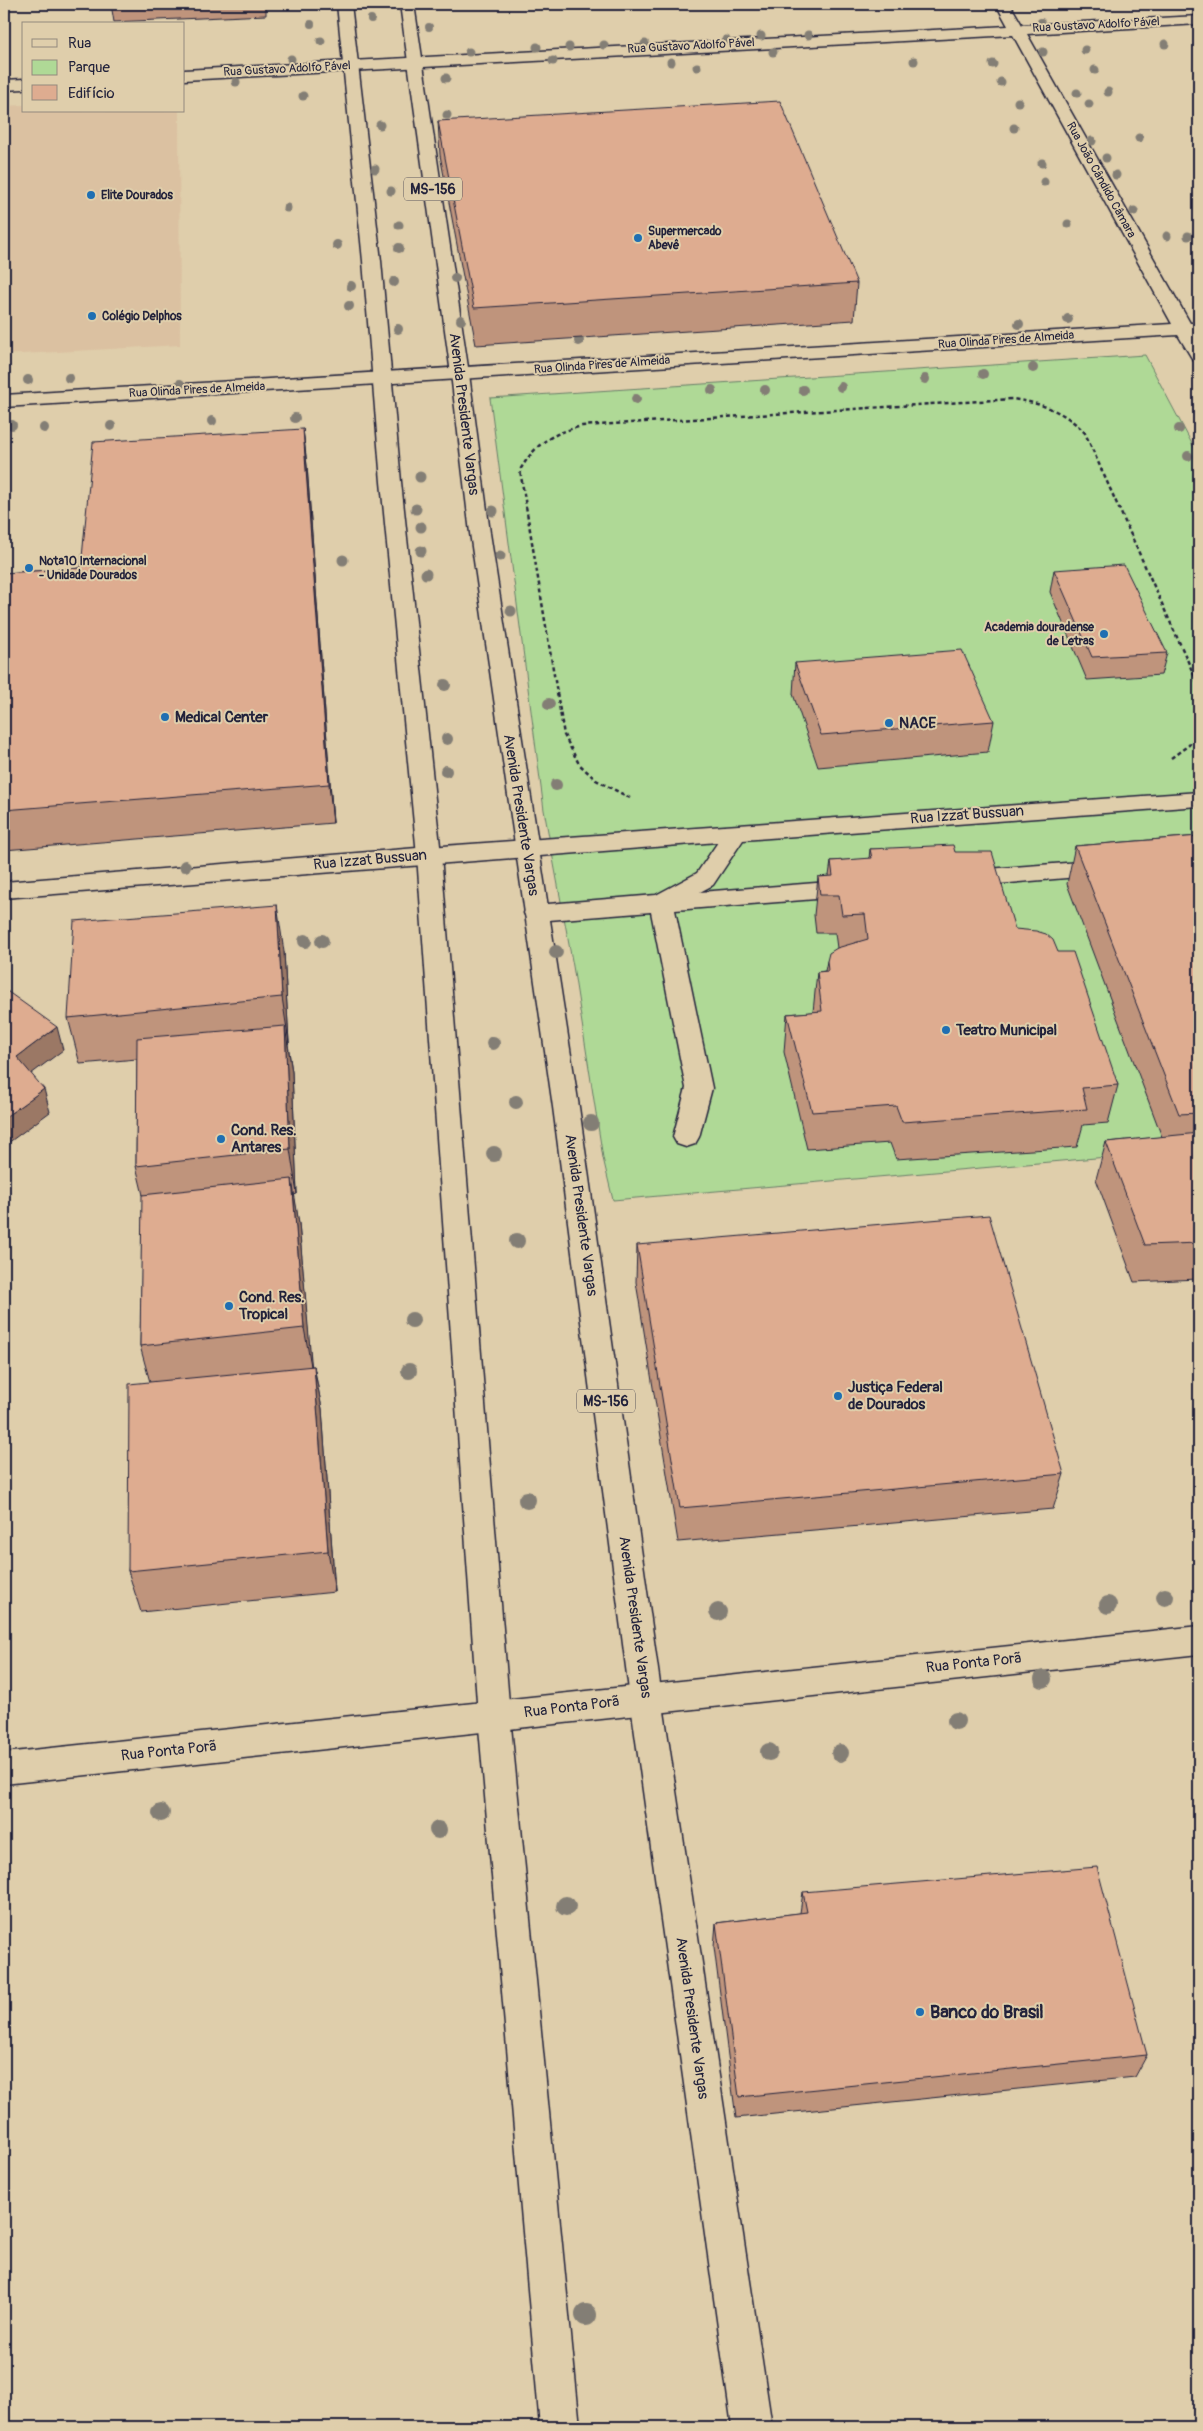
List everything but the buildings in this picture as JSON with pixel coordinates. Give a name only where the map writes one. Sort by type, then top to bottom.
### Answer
[{"type":"street","points":[[344,4],[429,855],[494,1716],[560,2427]]},
{"type":"street","name":"Avenida Presidente Vargas","points":[[407,4],[460,374],[480,533],[589,1272],[646,1698],[752,2427]]},
{"type":"street","name":"Rua João Cândido Câmara","points":[[1003,4],[1192,329],[1199,356]]},
{"type":"street","name":"Rua Gustavo Adolfo Pável","points":[[185,75],[1018,28],[1199,20]]},
{"type":"street","points":[[4,85],[22,84]]},
{"type":"street","name":"Rua Olinda Pires de Almeida","points":[[4,401],[1192,329]]},
{"type":"street","name":"Rua Izzat Bussuan","points":[[4,890],[429,855],[1199,799]]},
{"type":"street","points":[[661,903],[705,879],[736,833]]},
{"type":"street","points":[[940,881],[1130,866]]},
{"type":"street","points":[[536,913],[880,886]]},
{"type":"street","points":[[661,903],[699,1088],[686,1137]]},
{"type":"street","name":"Rua Ponta Porã","points":[[4,1769],[646,1698],[1199,1640]]},
{"type":"path","points":[[631,798],[596,780],[578,764],[564,735],[520,470],[538,444],[554,433],[582,426],[1012,399],[1038,403],[1060,411],[1076,422],[1085,434],[1199,686]]},
{"type":"path","points":[[1167,759],[1174,758],[1199,732]]},
{"type":"shaded area","name":"Elite Dourados","points":[[22,105],[22,112],[179,112],[180,345],[4,355],[4,106]]},
{"type":"green space","points":[[1145,355],[1199,457],[1199,1149],[613,1200],[603,1158],[573,966],[544,810],[490,398]]},
{"type":"place","name":"Elite Dourados","points":[[91,195]]},
{"type":"place","name":"Supermercado Abevê","points":[[638,238]]},
{"type":"place","name":"Colégio Delphos","points":[[92,316]]},
{"type":"place","name":"Nota10 Internacional - Unidade Dourados","points":[[29,568]]},
{"type":"place","name":"Academia douradense de Letras","points":[[1104,634]]},
{"type":"place","name":"Medical Center","points":[[165,717]]},
{"type":"place","name":"NACE","points":[[889,723]]},
{"type":"place","name":"Teatro Municipal","points":[[946,1030]]},
{"type":"place","name":"Cond. Res. Antares","points":[[221,1139]]},
{"type":"place","name":"Cond. Res. Tropical","points":[[229,1306]]},
{"type":"place","name":"Justiça Federal de Dourados","points":[[838,1396]]},
{"type":"place","name":"Banco do Brasil","points":[[920,2012]]}]
